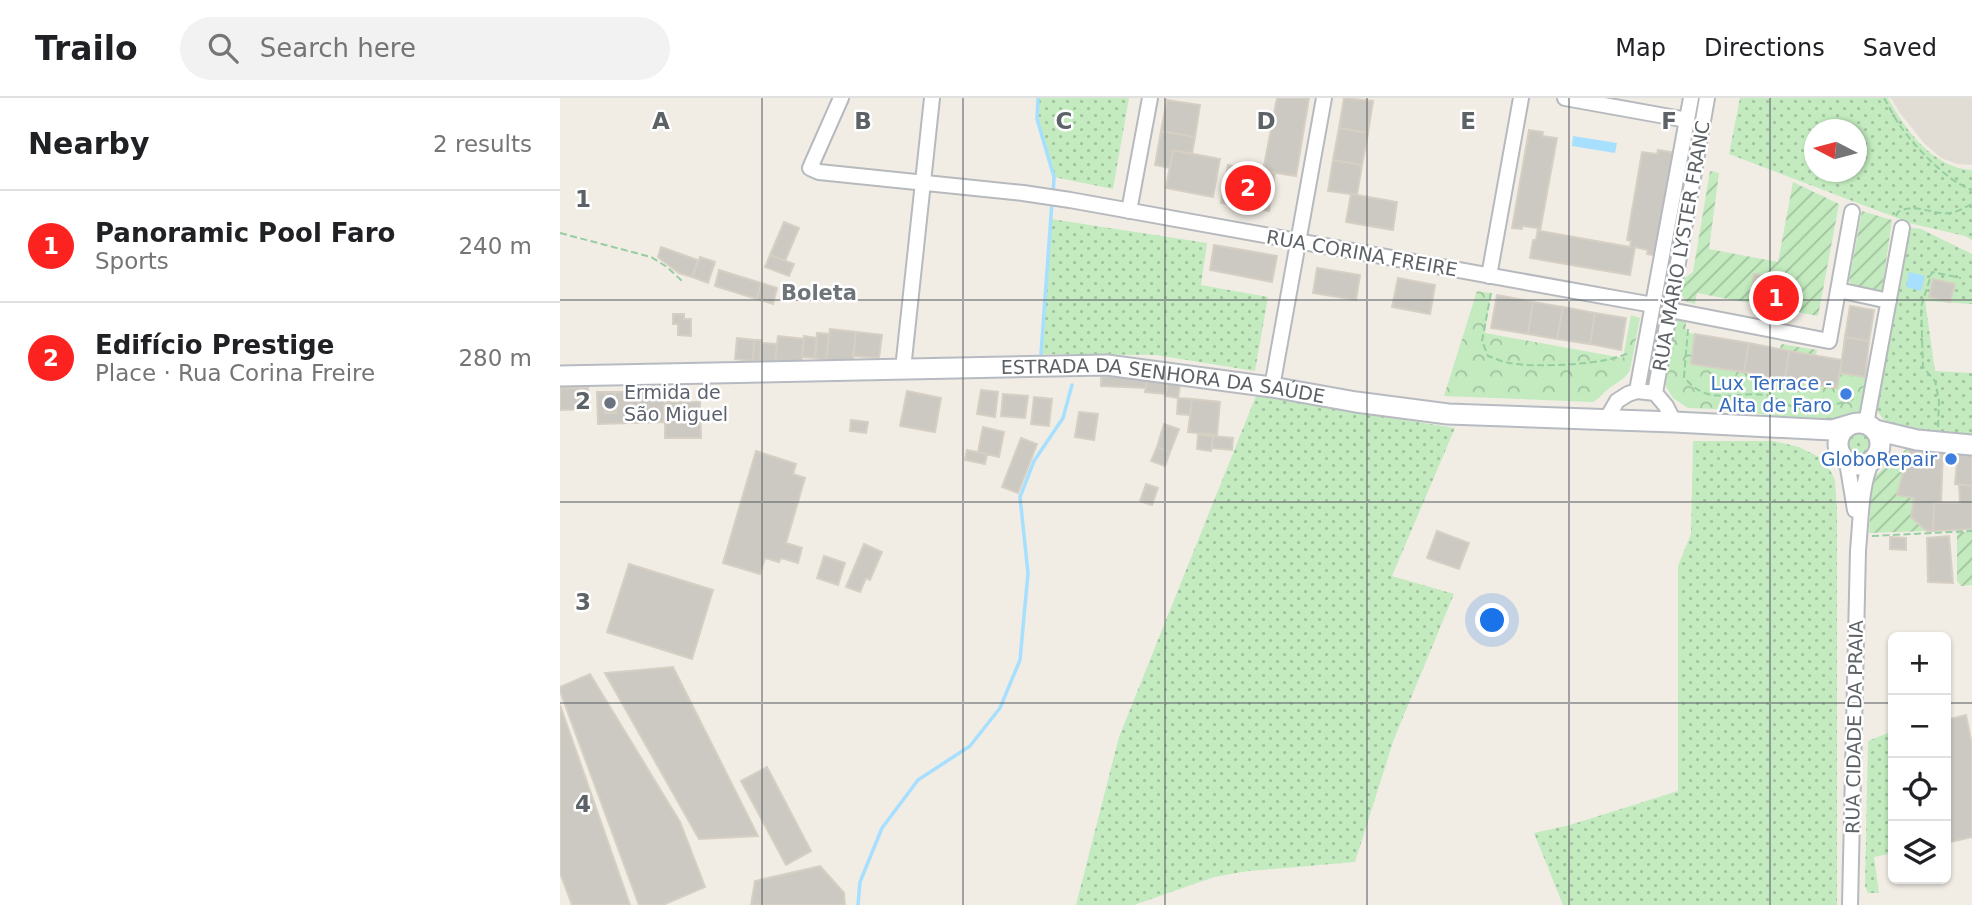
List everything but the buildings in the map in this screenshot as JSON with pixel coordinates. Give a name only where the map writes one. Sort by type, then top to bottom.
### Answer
[{"type":"street","name":"RUA CORINA FREIRE","points":[[841,98],[810,168],[819,172],[1066,200],[1653,305]]},
{"type":"street","points":[[903,369],[932,98]]},
{"type":"street","points":[[1129,211],[1150,98]]},
{"type":"street","points":[[1272,387],[1324,98]]},
{"type":"street","points":[[1489,276],[1521,98]]},
{"type":"street","points":[[1565,98],[1687,120]]},
{"type":"street","name":"RUA MÁRIO LYSTER FRANC","points":[[1637,391],[1691,98]]},
{"type":"street","name":"RUA MÁRIO LYSTER FRANC","points":[[1655,393],[1707,98]]},
{"type":"street","points":[[1670,310],[1829,341],[1852,212]]},
{"type":"street","points":[[1863,426],[1902,228]]},
{"type":"street","points":[[1838,290],[1889,301]]},
{"type":"street","name":"ESTRADA DA SENHORA DA SAÚDE","points":[[560,376],[1107,365],[1448,414],[1763,427]]},
{"type":"street","points":[[1606,420],[1617,401],[1637,391],[1655,393],[1674,422]]},
{"type":"street","points":[[1859,543],[1867,471],[1880,444],[1863,426]]},
{"type":"street","points":[[1859,543],[1855,503],[1844,459],[1837,445],[1841,432],[1863,426]]},
{"type":"street","points":[[1763,427],[1832,430],[1863,426],[1917,440],[1972,445]]},
{"type":"street","points":[[1763,427],[1830,444],[1852,464],[1863,464],[1898,446],[1917,440]]},
{"type":"street","name":"RUA CIDADE DA PRAIA","points":[[1850,905],[1859,543]]},
{"type":"path","points":[[1884,98],[1901,128],[1938,168],[1955,183],[1972,190]]},
{"type":"path","points":[[1902,228],[1894,224],[1898,212],[1904,209],[1919,207],[1947,213],[1972,204]]},
{"type":"path","points":[[560,233],[651,257],[682,281]]},
{"type":"path","points":[[1938,432],[1939,401],[1935,381],[1923,367],[1921,307],[1932,272],[1961,278]]},
{"type":"path","points":[[1491,293],[1482,341],[1488,356],[1508,363],[1535,365],[1622,357],[1634,349]]},
{"type":"path","points":[[1690,313],[1684,377],[1691,386],[1702,392],[1728,397],[1766,395],[1794,408],[1803,409],[1825,407],[1864,395]]},
{"type":"path","points":[[1859,543],[1972,531]]},
{"type":"shaded area","points":[[1891,98],[1972,98],[1972,165],[1957,164],[1941,158],[1924,143]]},
{"type":"green space","points":[[1038,98],[1129,98],[1113,189],[1054,177],[1037,119]]},
{"type":"green space","points":[[1740,98],[1888,98],[1912,134],[1933,155],[1958,168],[1972,170],[1972,240],[1913,224],[1729,154]]},
{"type":"green space","points":[[1710,171],[1719,173],[1709,249],[1778,262],[1793,182],[1839,204],[1818,316],[1697,293],[1695,304],[1685,301],[1679,289],[1682,280],[1693,272]]},
{"type":"green space","points":[[1862,211],[1892,220],[1882,290],[1877,292],[1853,286],[1849,281]]},
{"type":"green space","points":[[1051,219],[1207,243],[1201,285],[1268,297],[1255,371],[1156,355],[1041,354]]},
{"type":"green space","points":[[1907,227],[1921,229],[1972,254],[1972,304],[1925,301],[1935,371],[1972,373],[1972,440],[1946,438],[1938,432],[1891,424],[1878,412],[1876,405]]},
{"type":"green space","points":[[1477,291],[1491,293],[1485,333],[1623,358],[1631,315],[1640,318],[1628,374],[1593,402],[1444,396]]},
{"type":"green space","points":[[1678,320],[1686,320],[1686,332],[1695,334],[1691,364],[1837,388],[1840,373],[1867,377],[1862,408],[1858,415],[1842,420],[1783,418],[1738,410],[1688,408],[1673,398],[1663,377],[1673,329]]},
{"type":"green space","points":[[1781,344],[1817,350],[1816,355],[1780,350]]},
{"type":"green space","points":[[1256,396],[1455,428],[1392,576],[1454,594],[1394,739],[1355,862],[1248,871],[1214,877],[1134,905],[1076,905],[1119,737]]},
{"type":"green space","points":[[1859,430],[1868,434],[1872,443],[1868,452],[1859,456],[1850,452],[1846,443],[1850,434]]},
{"type":"green space","points":[[1693,441],[1774,441],[1799,447],[1825,460],[1835,480],[1837,905],[1563,905],[1534,833],[1570,825],[1678,791],[1678,566],[1691,534]]},
{"type":"green space","points":[[1910,446],[1897,495],[1914,498],[1911,517],[1927,531],[1869,533],[1871,492],[1876,475]]},
{"type":"green space","points":[[1957,532],[1972,532],[1972,585],[1961,586],[1957,581]]},
{"type":"green space","points":[[1888,733],[1888,854],[1874,857],[1879,893],[1868,893],[1865,886],[1868,741]]},
{"type":"water","points":[[1573,136],[1617,143],[1615,153],[1572,146]]},
{"type":"water","points":[[1909,272],[1925,276],[1921,291],[1906,287]]},
{"type":"waterway","points":[[1038,98],[1037,119],[1054,177],[1053,195]]},
{"type":"waterway","points":[[1041,354],[1052,202]]},
{"type":"waterway","points":[[858,905],[860,882],[882,828],[918,780],[970,746],[1000,708],[1020,660],[1028,573],[1020,497],[1034,461],[1063,418],[1072,385]]},
{"type":"place","name":"Edifício Prestige","points":[[1248,188]]},
{"type":"place","name":"Panoramic Pool Faro","points":[[1776,298]]},
{"type":"place","name":"Lux Terrace - Alta de Faro","points":[[1846,394]]},
{"type":"place","name":"Ermida de São Miguel","points":[[610,403]]},
{"type":"place","name":"GloboRepair","points":[[1951,459]]},
{"type":"district","name":"Boleta","points":[[819,293]]}]
